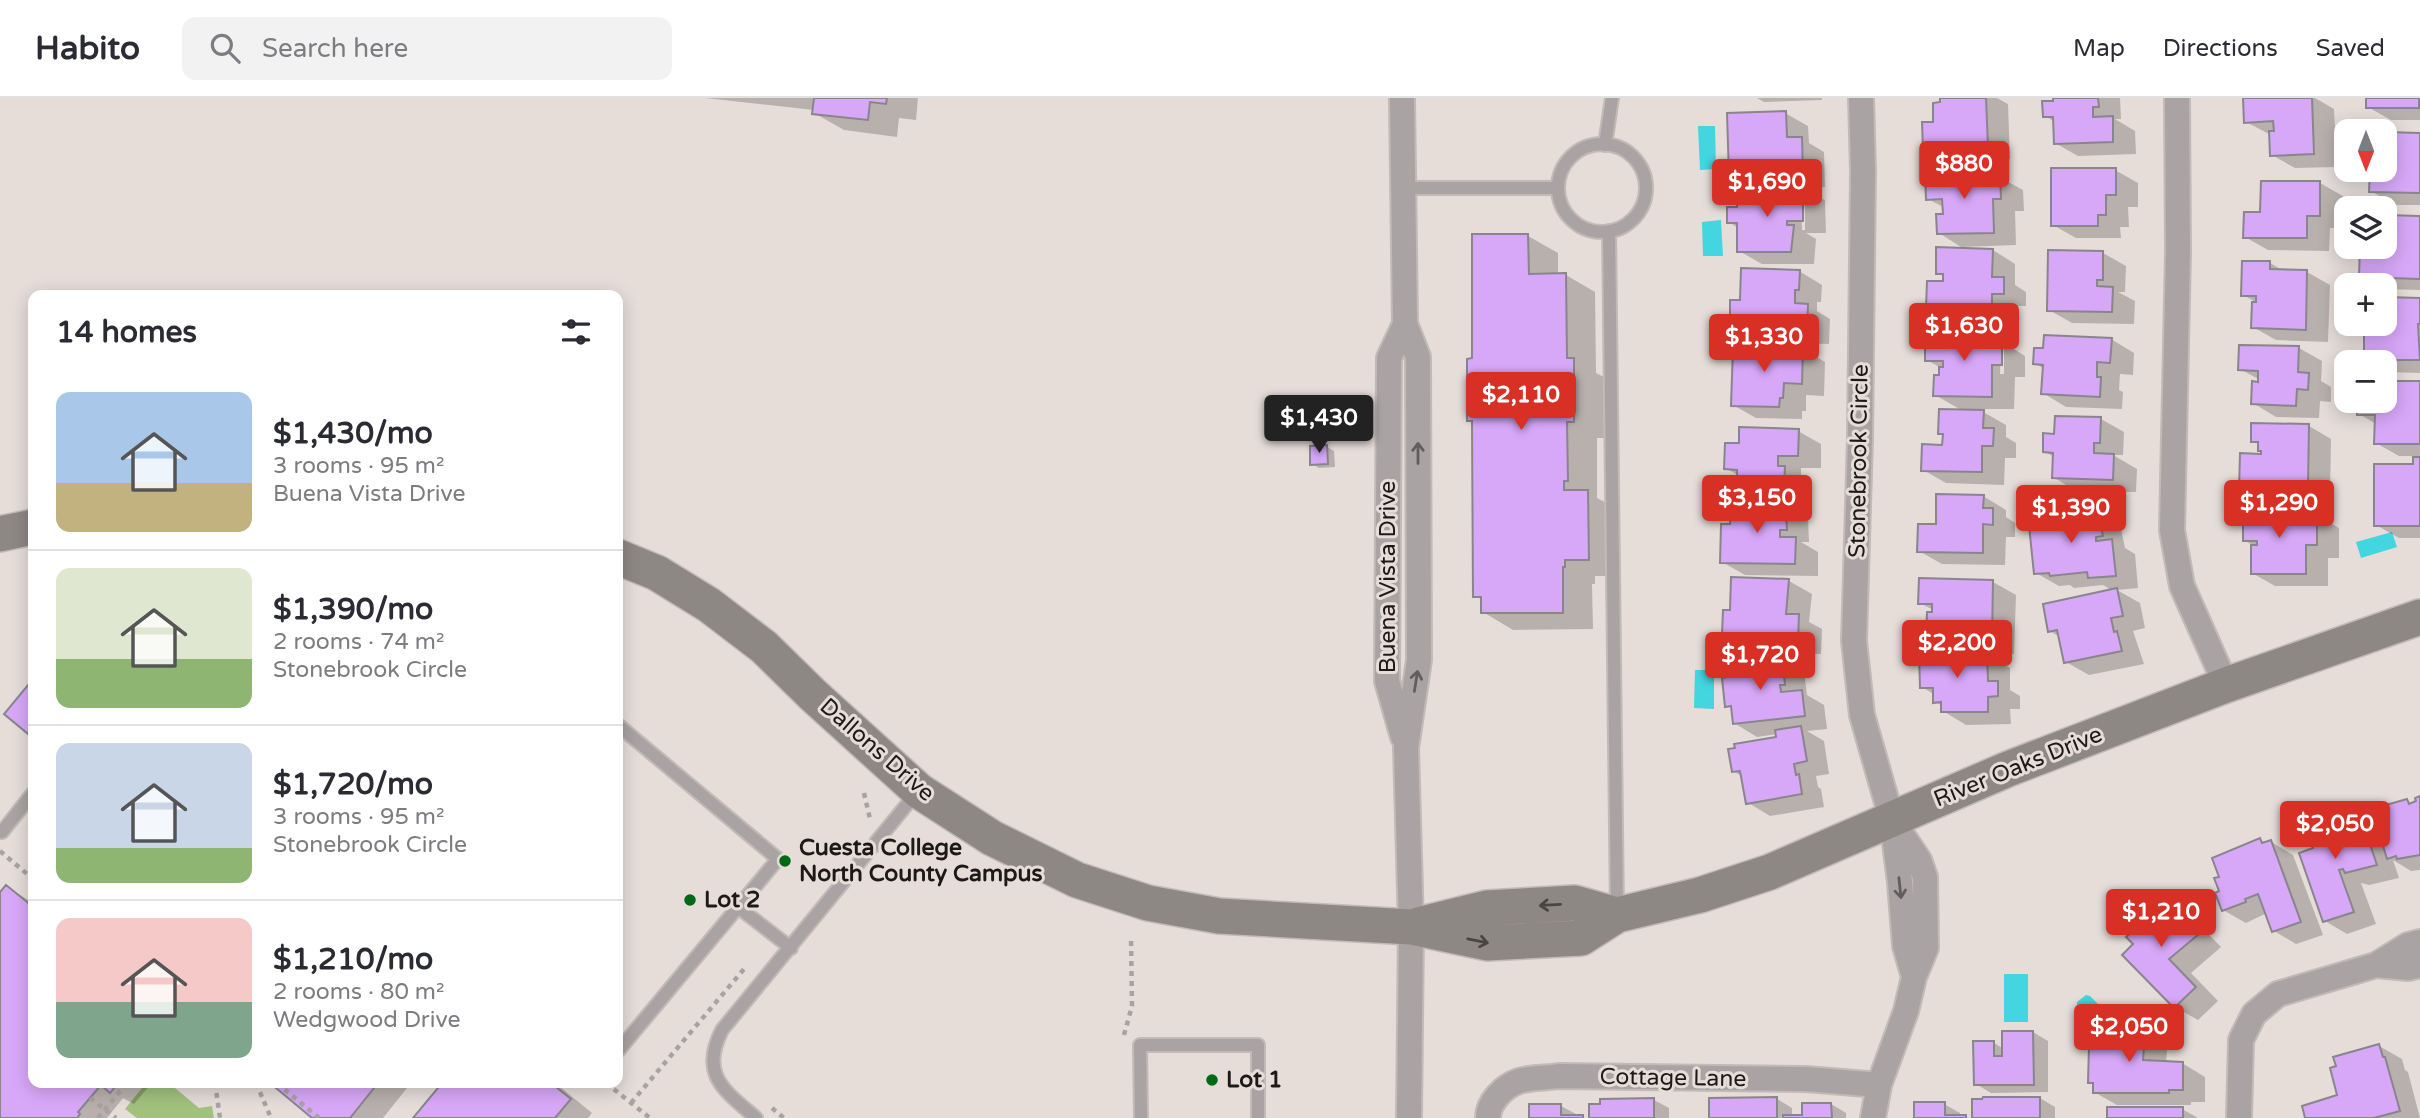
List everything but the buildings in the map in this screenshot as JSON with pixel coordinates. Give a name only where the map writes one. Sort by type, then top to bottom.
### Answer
[{"type":"street","name":"Buena Vista Drive","points":[[1402,98],[1405,324],[1418,357],[1419,660],[1406,748],[1411,927],[1409,1118]]},
{"type":"street","name":"Stonebrook Circle","points":[[1861,98],[1863,171],[1860,439],[1854,641],[1862,715],[1892,820]]},
{"type":"street","points":[[2177,98],[2178,252],[2172,530],[2182,586],[2226,685]]},
{"type":"street","points":[[0,534],[28,528]]},
{"type":"street","name":"Dallons Drive","points":[[623,559],[657,573],[709,605],[764,647],[919,791],[992,838],[1065,874],[1148,902],[1219,916],[1411,927]]},
{"type":"street","name":"River Oaks Drive","points":[[1411,927],[1487,943],[1581,938],[1617,915],[1700,895],[1770,872],[2008,769],[2226,685],[2420,617]]},
{"type":"street","points":[[1873,1118],[1879,1085],[1906,1011],[1914,977],[1905,946],[1892,820]]},
{"type":"street","points":[[2239,1118],[2241,1040],[2253,1014],[2278,994],[2376,965],[2408,945],[2420,942]]},
{"type":"street","points":[[2376,965],[2409,968],[2420,965]]},
{"type":"street","name":"Cottage Lane","points":[[1488,1118],[1488,1112],[1499,1093],[1519,1081],[1559,1076],[1806,1079],[1879,1085]]},
{"type":"lane","points":[[1605,145],[1612,98]]},
{"type":"lane","points":[[1613,145],[1627,151],[1638,161],[1645,175],[1646,190],[1643,205],[1635,218],[1623,227],[1609,232],[1595,232],[1570,219],[1562,207],[1558,188],[1563,167],[1572,156],[1583,148],[1613,145]]},
{"type":"lane","points":[[1404,188],[1558,188]]},
{"type":"lane","points":[[1609,232],[1617,915]]},
{"type":"lane","points":[[623,728],[778,859],[623,1045]]},
{"type":"lane","points":[[756,1118],[726,1093],[716,1079],[714,1045],[722,1030],[919,791]]},
{"type":"lane","points":[[2,832],[28,799]]},
{"type":"lane","points":[[738,907],[791,948]]},
{"type":"lane","points":[[1141,1118],[1140,1045],[1258,1045],[1258,1118]]},
{"type":"path","points":[[0,851],[28,875]]},
{"type":"path","points":[[1123,1046],[1132,1006],[1131,936]]},
{"type":"path","points":[[631,1103],[744,969],[749,972],[753,968]]},
{"type":"path","points":[[98,1118],[123,1088]]},
{"type":"path","points":[[216,1088],[220,1118]]},
{"type":"path","points":[[258,1088],[271,1118]]},
{"type":"path","points":[[283,1088],[319,1118]]},
{"type":"path","points":[[612,1088],[650,1118]]},
{"type":"path","points":[[90,1098],[116,1118]]},
{"type":"green space","points":[[142,1088],[175,1088],[199,1108],[212,1106],[214,1118],[137,1118],[125,1109]]},
{"type":"water","points":[[1698,126],[1715,126],[1716,169],[1700,170]]},
{"type":"water","points":[[1721,220],[1723,256],[1703,256],[1702,222]]},
{"type":"water","points":[[2392,532],[2397,547],[2361,558],[2356,542]]},
{"type":"water","points":[[1695,670],[1714,670],[1714,709],[1694,708]]},
{"type":"water","points":[[2004,974],[2028,974],[2028,1022],[2004,1022]]},
{"type":"water","points":[[2086,995],[2098,1004],[2109,1004],[2109,1017],[2105,1019],[2093,1014],[2086,1017],[2077,1010],[2077,1002]]},
{"type":"place","name":"Cuesta College North County Campus","points":[[785,861]]},
{"type":"place","name":"Lot 2","points":[[690,900]]},
{"type":"place","name":"Lot 1","points":[[1212,1080]]}]
